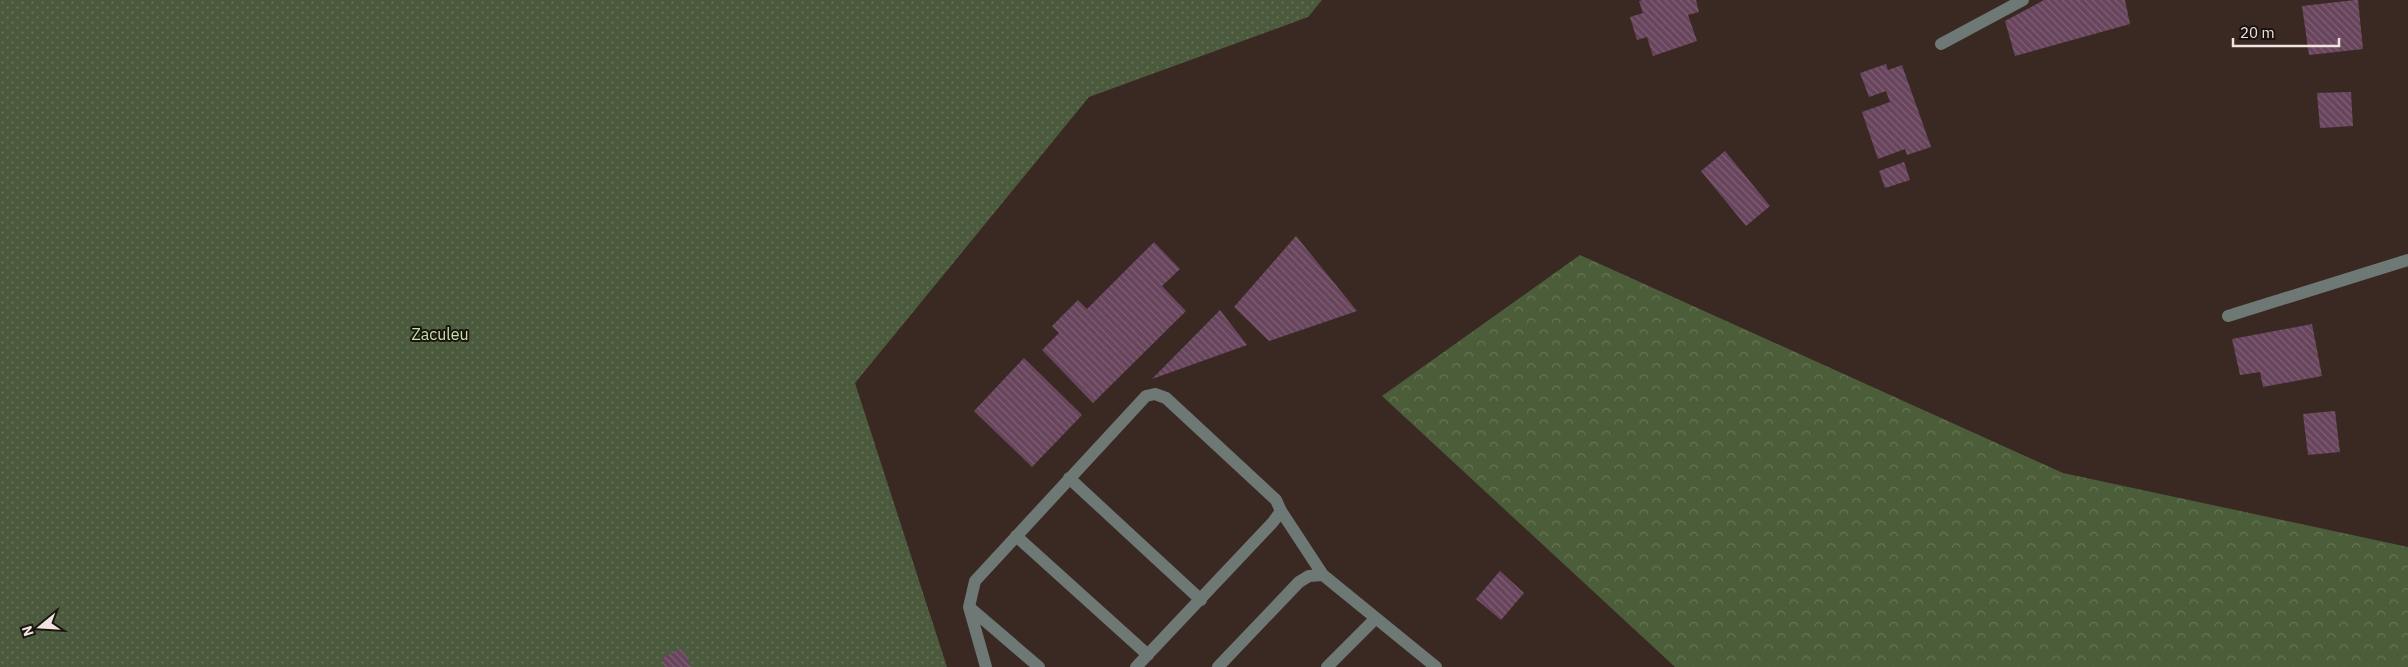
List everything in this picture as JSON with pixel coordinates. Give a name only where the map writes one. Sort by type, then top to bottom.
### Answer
[{"type":"street","points":[[1941,44],[2023,0]]},
{"type":"street","points":[[2228,316],[2408,260]]},
{"type":"street","points":[[986,667],[969,607],[974,581],[1146,396],[1155,394],[1166,398],[1276,500],[1281,511],[1323,575],[1436,667]]},
{"type":"street","points":[[1070,478],[1201,600]]},
{"type":"street","points":[[1136,667],[1201,600],[1281,511]]},
{"type":"street","points":[[1016,536],[1148,655]]},
{"type":"street","points":[[1218,667],[1300,582],[1309,576],[1323,575]]},
{"type":"street","points":[[969,607],[1039,667]]},
{"type":"street","points":[[1327,667],[1376,618]]},
{"type":"green space","name":"Zaculeu","points":[[0,0],[1322,0],[1308,17],[1089,97],[855,383],[947,667],[0,667]]},
{"type":"green space","points":[[1580,255],[2063,473],[2408,547],[2408,667],[1675,667],[1382,396]]},
{"type":"building","points":[[1696,0],[1699,12],[1688,15],[1697,41],[1653,56],[1647,37],[1637,40],[1630,17],[1643,13],[1639,1]]},
{"type":"building","points":[[2044,0],[2125,0],[2130,24],[2015,56],[2005,21]]},
{"type":"building","points":[[2358,0],[2363,49],[2309,55],[2302,6]]},
{"type":"building","points":[[1886,64],[1888,70],[1902,65],[1931,147],[1907,155],[1905,149],[1878,159],[1862,112],[1890,102],[1886,91],[1869,97],[1860,73]]},
{"type":"building","points":[[2351,92],[2353,126],[2320,128],[2317,93]]},
{"type":"building","points":[[1725,151],[1770,206],[1746,226],[1701,171]]},
{"type":"building","points":[[1904,162],[1910,180],[1885,188],[1879,171]]},
{"type":"building","points":[[1296,236],[1357,311],[1269,341],[1234,307]]},
{"type":"building","points":[[1154,242],[1180,269],[1162,286],[1186,311],[1093,403],[1042,350],[1059,333],[1052,326],[1078,300],[1087,309]]},
{"type":"building","points":[[1220,310],[1247,345],[1152,379]]},
{"type":"building","points":[[2312,324],[2322,376],[2263,387],[2260,372],[2240,375],[2232,339]]},
{"type":"building","points":[[1024,358],[1082,415],[1032,467],[974,411]]},
{"type":"building","points":[[2335,411],[2340,452],[2308,455],[2303,414]]},
{"type":"building","points":[[1500,571],[1524,593],[1501,620],[1476,599]]},
{"type":"building","points":[[682,648],[691,667],[665,667],[661,659]]}]
